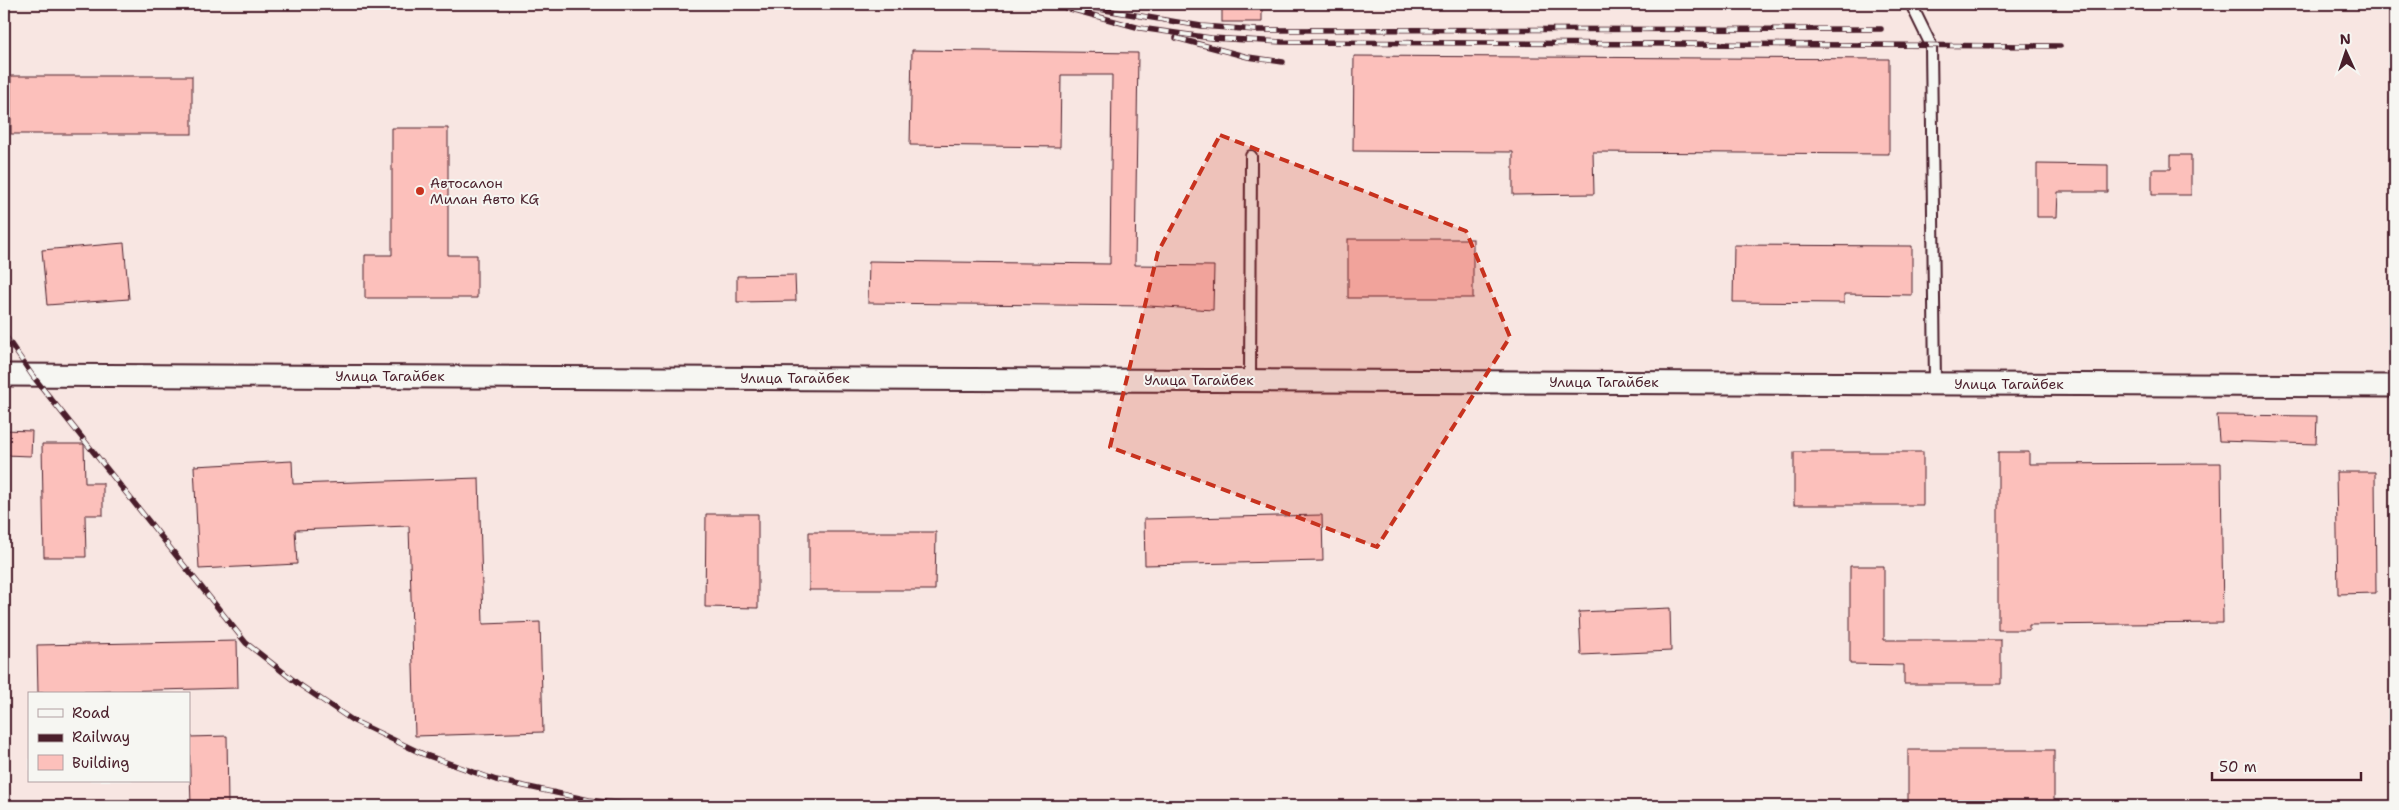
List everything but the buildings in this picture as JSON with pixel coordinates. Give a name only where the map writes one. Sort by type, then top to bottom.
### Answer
[{"type":"street","name":"Улица Тагайбек","points":[[4,374],[2395,386]]},
{"type":"lane","points":[[1911,4],[1931,45],[1936,384]]},
{"type":"lane","points":[[1250,381],[1251,156]]},
{"type":"highlighted area","points":[[1220,135],[1466,231],[1510,337],[1377,547],[1110,447],[1158,252]]},
{"type":"shaded area","points":[[4,4],[2395,4],[2395,806],[4,806]]},
{"type":"railway","points":[[1052,4],[1140,28],[1211,38],[1282,42],[2060,46]]},
{"type":"railway","points":[[1093,8],[1201,26],[1256,30],[1881,29]]},
{"type":"railway","points":[[1176,38],[1248,57],[1283,62]]},
{"type":"railway","points":[[4,334],[32,375],[246,643],[297,683],[352,720],[423,754],[496,780],[589,800],[640,806]]},
{"type":"place","name":"Автосалон Милан Авто KG","points":[[420,191]]}]
